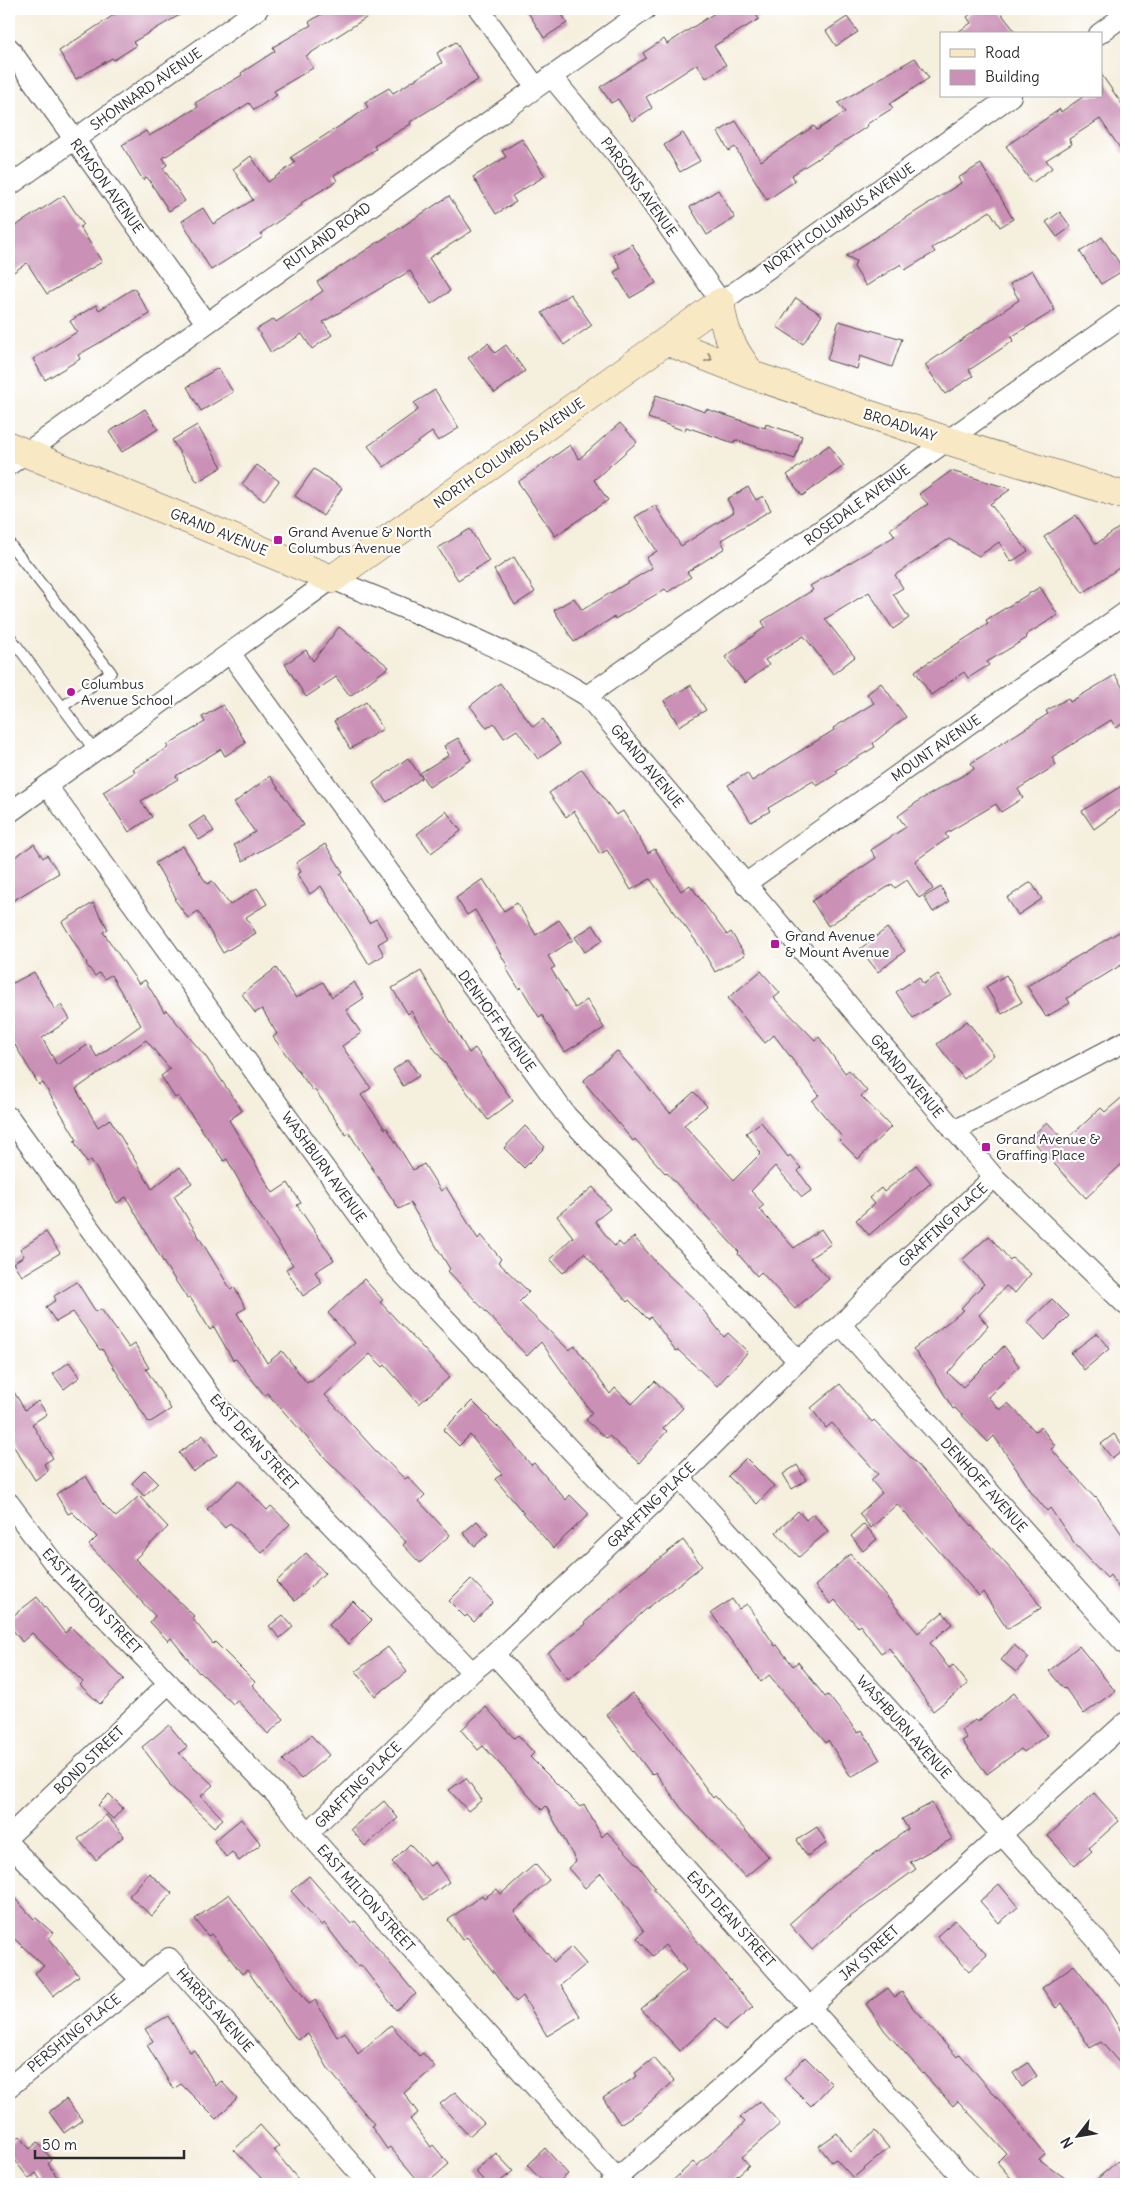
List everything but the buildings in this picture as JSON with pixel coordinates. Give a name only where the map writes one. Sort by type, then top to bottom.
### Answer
[{"type":"street","name":"SHONNARD AVENUE","points":[[9,186],[258,9]]},
{"type":"street","name":"PARSONS AVENUE","points":[[479,9],[544,81],[625,165],[721,302]]},
{"type":"street","name":"RUTLAND ROAD","points":[[14,455],[206,323],[646,9]]},
{"type":"street","points":[[1102,32],[1126,14]]},
{"type":"street","name":"REMSON AVENUE","points":[[9,48],[206,323]]},
{"type":"street","name":"NORTH COLUMBUS AVENUE","points":[[9,813],[332,579],[1008,98]]},
{"type":"street","points":[[721,302],[722,319],[728,338],[737,355],[752,375]]},
{"type":"street","name":"ROSEDALE AVENUE","points":[[587,696],[1126,314]]},
{"type":"street","name":"BROADWAY","points":[[666,341],[782,387],[1126,496]]},
{"type":"street","name":"GRAND AVENUE","points":[[14,455],[332,579],[503,650],[553,675],[587,696],[658,777],[745,884],[994,1177],[1126,1305]]},
{"type":"street","name":"MOUNT AVENUE","points":[[745,884],[1126,612]]},
{"type":"street","name":"DENHOFF AVENUE","points":[[230,653],[566,1115],[798,1361]]},
{"type":"street","name":"WASHBURN AVENUE","points":[[47,786],[397,1268],[636,1519]]},
{"type":"street","points":[[954,1131],[1126,1041]]},
{"type":"street","name":"EAST DEAN STREET","points":[[9,1117],[221,1410],[472,1672]]},
{"type":"street","name":"GRAFFING PLACE","points":[[308,1834],[472,1672],[494,1654],[680,1478],[798,1361],[842,1325],[884,1280],[994,1177]]},
{"type":"street","name":"DENHOFF AVENUE","points":[[842,1325],[1126,1645]]},
{"type":"street","name":"WASHBURN AVENUE","points":[[680,1478],[1094,1937],[1126,1977]]},
{"type":"street","name":"EAST MILTON STREET","points":[[9,1503],[56,1566],[286,1805],[308,1834],[617,2182]]},
{"type":"street","name":"EAST DEAN STREET","points":[[494,1654],[968,2184]]},
{"type":"street","name":"BOND STREET","points":[[9,1836],[169,1683]]},
{"type":"street","name":"JAY STREET","points":[[617,2182],[809,2006],[1126,1722]]},
{"type":"street","points":[[9,1844],[140,1979]]},
{"type":"street","name":"HARRIS AVENUE","points":[[140,1979],[169,1958],[369,2184]]},
{"type":"street","name":"PERSHING PLACE","points":[[9,2087],[140,1979]]},
{"type":"lane","points":[[9,543],[111,672],[62,707]]},
{"type":"lane","points":[[9,635],[95,751]]},
{"type":"place","name":"Grand Avenue & North Columbus Avenue","points":[[278,540]]},
{"type":"place","name":"Columbus Avenue School","points":[[71,692]]},
{"type":"place","name":"Grand Avenue & Mount Avenue","points":[[775,944]]},
{"type":"place","name":"Grand Avenue & Graffing Place","points":[[986,1147]]}]
